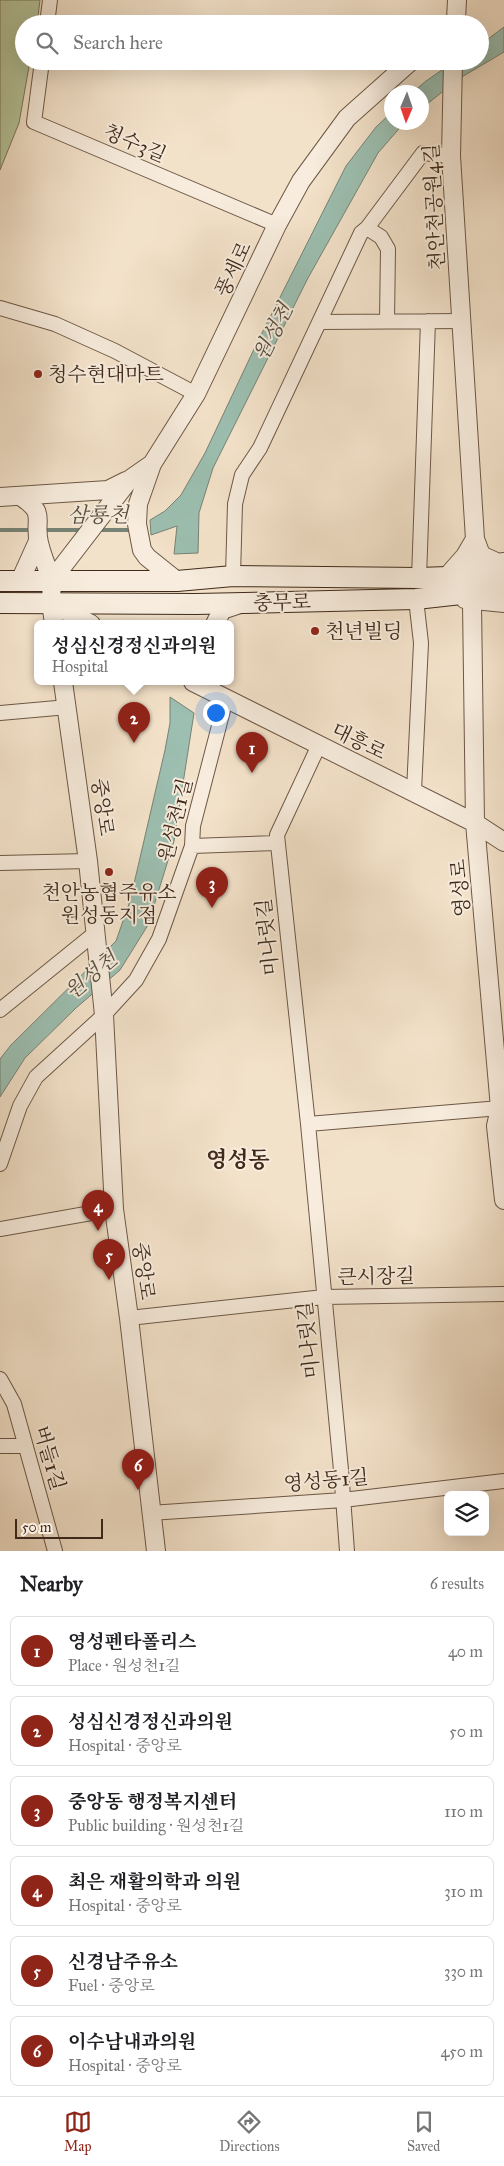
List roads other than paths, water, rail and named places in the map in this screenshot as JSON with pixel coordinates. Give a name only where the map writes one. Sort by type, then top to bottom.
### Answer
[{"type":"main road","name":"충무로","points":[[0,603],[242,603],[416,599],[446,583],[501,565]]},
{"type":"main road","name":"충무로","points":[[0,581],[20,581],[42,568],[176,581],[233,576],[419,578],[479,592],[504,592]]},
{"type":"street","points":[[48,15],[50,0]]},
{"type":"street","points":[[456,15],[457,0]]},
{"type":"street","name":"청수3길","points":[[41,70],[34,122],[277,225]]},
{"type":"street","name":"풍세로","points":[[42,568],[66,563],[128,480],[152,464],[196,394],[277,225],[301,181],[347,118],[400,70]]},
{"type":"street","name":"천안천공원4길","points":[[453,70],[451,156],[463,321],[475,539]]},
{"type":"street","points":[[233,576],[235,504],[242,475],[260,448],[361,233],[423,153],[451,156]]},
{"type":"street","points":[[366,228],[381,237],[388,249],[387,321]]},
{"type":"street","points":[[0,308],[55,324],[115,351],[196,394]]},
{"type":"street","points":[[419,578],[428,321]]},
{"type":"street","points":[[320,322],[463,321]]},
{"type":"street","points":[[152,464],[138,504],[137,524],[142,550],[176,581]]},
{"type":"street","points":[[0,497],[108,490],[128,480]]},
{"type":"street","points":[[20,496],[31,503],[39,516],[38,541],[53,620]]},
{"type":"street","points":[[475,539],[482,555],[501,565]]},
{"type":"street","points":[[475,539],[446,583],[472,603],[504,605]]},
{"type":"street","points":[[20,581],[42,568]]},
{"type":"street","points":[[414,791],[422,643],[416,599]]},
{"type":"street","points":[[51,602],[83,620]]},
{"type":"street","points":[[217,620],[222,610],[242,603]]},
{"type":"street","name":"영성로","points":[[472,603],[475,823],[500,1108],[504,1200]]},
{"type":"street","name":"중앙로","points":[[64,685],[88,861],[104,1016],[114,1209],[129,1318],[150,1513],[156,1551]]},
{"type":"street","name":"대흥로","points":[[201,685],[218,691],[414,791],[475,823],[504,842]]},
{"type":"street","name":"원성천1길","points":[[0,1164],[20,1106],[36,1077],[104,1016],[136,980],[159,939],[192,846],[218,691]]},
{"type":"street","points":[[0,713],[68,707]]},
{"type":"street","points":[[192,846],[277,839],[319,744]]},
{"type":"street","name":"미나릿길","points":[[277,839],[308,1124],[341,1470],[346,1551]]},
{"type":"street","points":[[0,863],[88,861]]},
{"type":"street","points":[[0,1010],[95,936]]},
{"type":"street","points":[[308,1124],[500,1108]]},
{"type":"street","points":[[0,1229],[114,1209]]},
{"type":"street","name":"큰시장길","points":[[129,1318],[324,1297],[504,1294]]},
{"type":"street","name":"버들1길","points":[[0,1379],[14,1404],[55,1551]]},
{"type":"street","points":[[0,1446],[25,1446]]},
{"type":"street","name":"영성동1길","points":[[150,1513],[342,1500],[504,1481]]},
{"type":"water","points":[[504,27],[504,52],[489,61],[489,38]]},
{"type":"water","points":[[442,70],[474,70],[460,78],[429,102],[429,85],[421,85]]},
{"type":"water","name":"원성천","points":[[384,120],[384,130],[398,130],[378,153],[308,278],[213,468],[199,513],[198,553],[174,554],[177,526],[151,535],[150,520],[165,511],[181,495],[205,453],[255,347],[346,166]]},
{"type":"water","name":"원성천","points":[[170,697],[194,713],[174,841],[148,925],[120,970],[76,1008],[25,1058],[0,1097],[0,1059],[11,1045],[116,941],[130,901],[165,750],[170,723]]},
{"type":"waterway","name":"삼룡천","points":[[0,530],[33,530]]},
{"type":"waterway","name":"삼룡천","points":[[43,530],[83,530]]},
{"type":"waterway","name":"삼룡천","points":[[98,530],[133,530]]},
{"type":"place","name":"청수현대마트","points":[[38,374]]},
{"type":"place","name":"천년빌딩","points":[[315,631]]},
{"type":"place","name":"성심신경정신과의원","points":[[134,743]]},
{"type":"place","name":"영성펜타폴리스","points":[[252,773]]},
{"type":"place","name":"천안농협주유소 원성동지점","points":[[109,872]]},
{"type":"place","name":"중앙동 행정복지센터","points":[[212,908]]},
{"type":"place","name":"최은 재활의학과 의원","points":[[98,1231]]},
{"type":"place","name":"신경남주유소","points":[[109,1280]]},
{"type":"place","name":"이수남내과의원","points":[[138,1490]]},
{"type":"district","name":"영성동","points":[[238,1159]]}]
